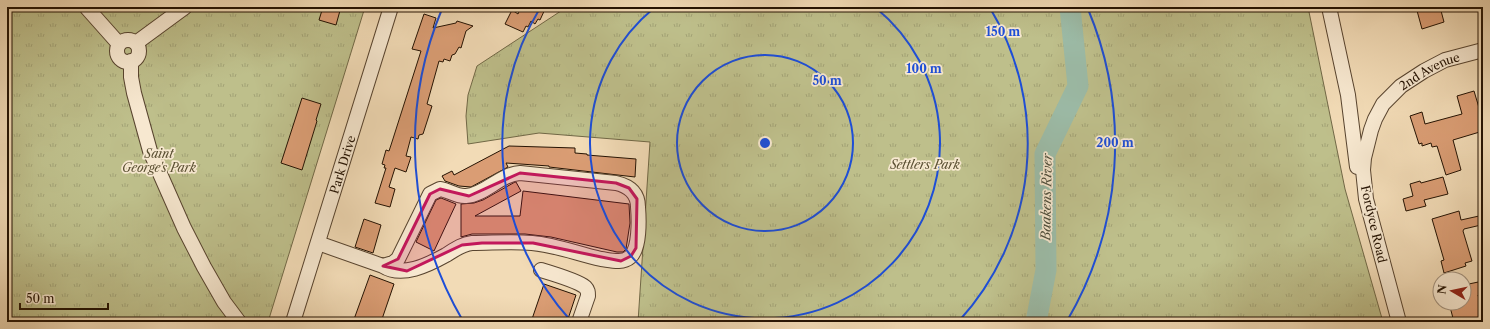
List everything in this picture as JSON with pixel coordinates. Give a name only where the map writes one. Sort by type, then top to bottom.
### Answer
[{"type":"street","points":[[136,43],[185,7]]},
{"type":"street","name":"Park Drive","points":[[293,322],[392,7]]},
{"type":"street","points":[[1329,7],[1348,95],[1357,167],[1364,164]]},
{"type":"street","points":[[87,8],[119,44]]},
{"type":"street","points":[[125,40],[136,43],[139,49],[137,57],[131,61],[124,61],[118,55],[117,48],[119,44],[125,40]]},
{"type":"street","name":"2nd Avenue","points":[[1383,104],[1401,86],[1424,70],[1445,60],[1483,50]]},
{"type":"street","points":[[131,61],[134,93],[150,151],[184,228],[204,267],[224,302],[239,322]]},
{"type":"street","name":"Fordyce Road","points":[[1383,104],[1373,124],[1368,142],[1364,164],[1363,182],[1366,199],[1399,322]]},
{"type":"street","points":[[318,243],[384,266],[392,271],[407,271],[444,256],[466,244],[507,242],[533,243],[595,258],[621,261],[631,256],[636,248],[638,199],[629,188],[616,183],[520,173],[510,175],[469,196],[457,195],[447,190],[440,189],[430,194],[398,259],[393,263],[384,266]]},
{"type":"street","points":[[540,270],[578,283],[586,288],[588,296],[579,322]]},
{"type":"highlighted area","points":[[520,173],[616,183],[629,188],[637,199],[636,248],[631,256],[621,261],[533,243],[482,243],[462,245],[407,271],[383,266],[398,259],[430,194],[440,189],[469,196]]},
{"type":"green space","name":"Saint George's Park","points":[[7,7],[365,7],[268,322],[7,322]]},
{"type":"green space","name":"Settlers Park","points":[[567,7],[1308,7],[1345,189],[1383,322],[638,322],[650,142],[539,133],[468,144],[466,116],[468,95],[477,66]]},
{"type":"building","points":[[323,7],[341,7],[336,25],[319,20]]},
{"type":"building","points":[[521,7],[546,7],[540,20],[538,19],[535,24],[531,21],[523,32],[505,24],[512,10],[518,14]]},
{"type":"building","points":[[1416,7],[1440,7],[1444,22],[1422,29]]},
{"type":"building","points":[[424,14],[436,18],[433,28],[456,23],[457,21],[473,26],[466,31],[461,48],[459,47],[455,54],[452,55],[450,61],[444,59],[443,62],[439,61],[427,104],[432,106],[423,134],[419,135],[418,139],[411,137],[406,156],[411,157],[406,172],[395,168],[389,187],[395,189],[390,207],[375,203],[386,168],[384,168],[385,165],[382,164],[386,150],[389,151],[421,51],[412,49]]},
{"type":"building","points":[[1474,91],[1483,121],[1483,131],[1453,140],[1461,170],[1446,175],[1437,146],[1432,147],[1431,143],[1422,146],[1422,143],[1419,144],[1410,116],[1422,112],[1425,124],[1462,114],[1457,96]]},
{"type":"building","points":[[302,98],[321,104],[302,170],[281,163]]},
{"type":"building","points":[[509,146],[575,148],[575,153],[636,159],[635,177],[549,166],[506,163],[508,167],[471,187],[459,186],[445,181],[442,176],[452,171],[454,175]]},
{"type":"building","points":[[1443,177],[1448,194],[1424,200],[1426,206],[1406,211],[1403,199],[1413,196],[1410,184],[1420,181],[1421,183]]},
{"type":"building","points":[[515,182],[521,191],[475,216],[520,216],[523,191],[629,204],[630,223],[626,249],[623,252],[617,252],[551,237],[525,234],[472,234],[461,237],[461,204],[474,203],[483,200]]},
{"type":"building","points":[[441,198],[456,204],[434,251],[416,242],[436,200]]},
{"type":"building","points":[[1459,211],[1461,220],[1479,216],[1481,225],[1464,229],[1463,231],[1472,261],[1465,263],[1466,266],[1450,271],[1444,271],[1441,261],[1444,260],[1432,219]]},
{"type":"building","points":[[364,219],[381,225],[373,253],[355,247]]},
{"type":"building","points":[[370,275],[394,284],[381,322],[353,322]]},
{"type":"building","points":[[1483,281],[1483,294],[1478,295],[1483,312],[1483,322],[1454,322],[1451,311],[1472,311],[1472,283]]},
{"type":"building","points":[[544,284],[576,295],[567,322],[531,322]]},
{"type":"waterway","name":"Baakens River","points":[[1036,322],[1046,270],[1045,154],[1078,86],[1070,7]]}]
